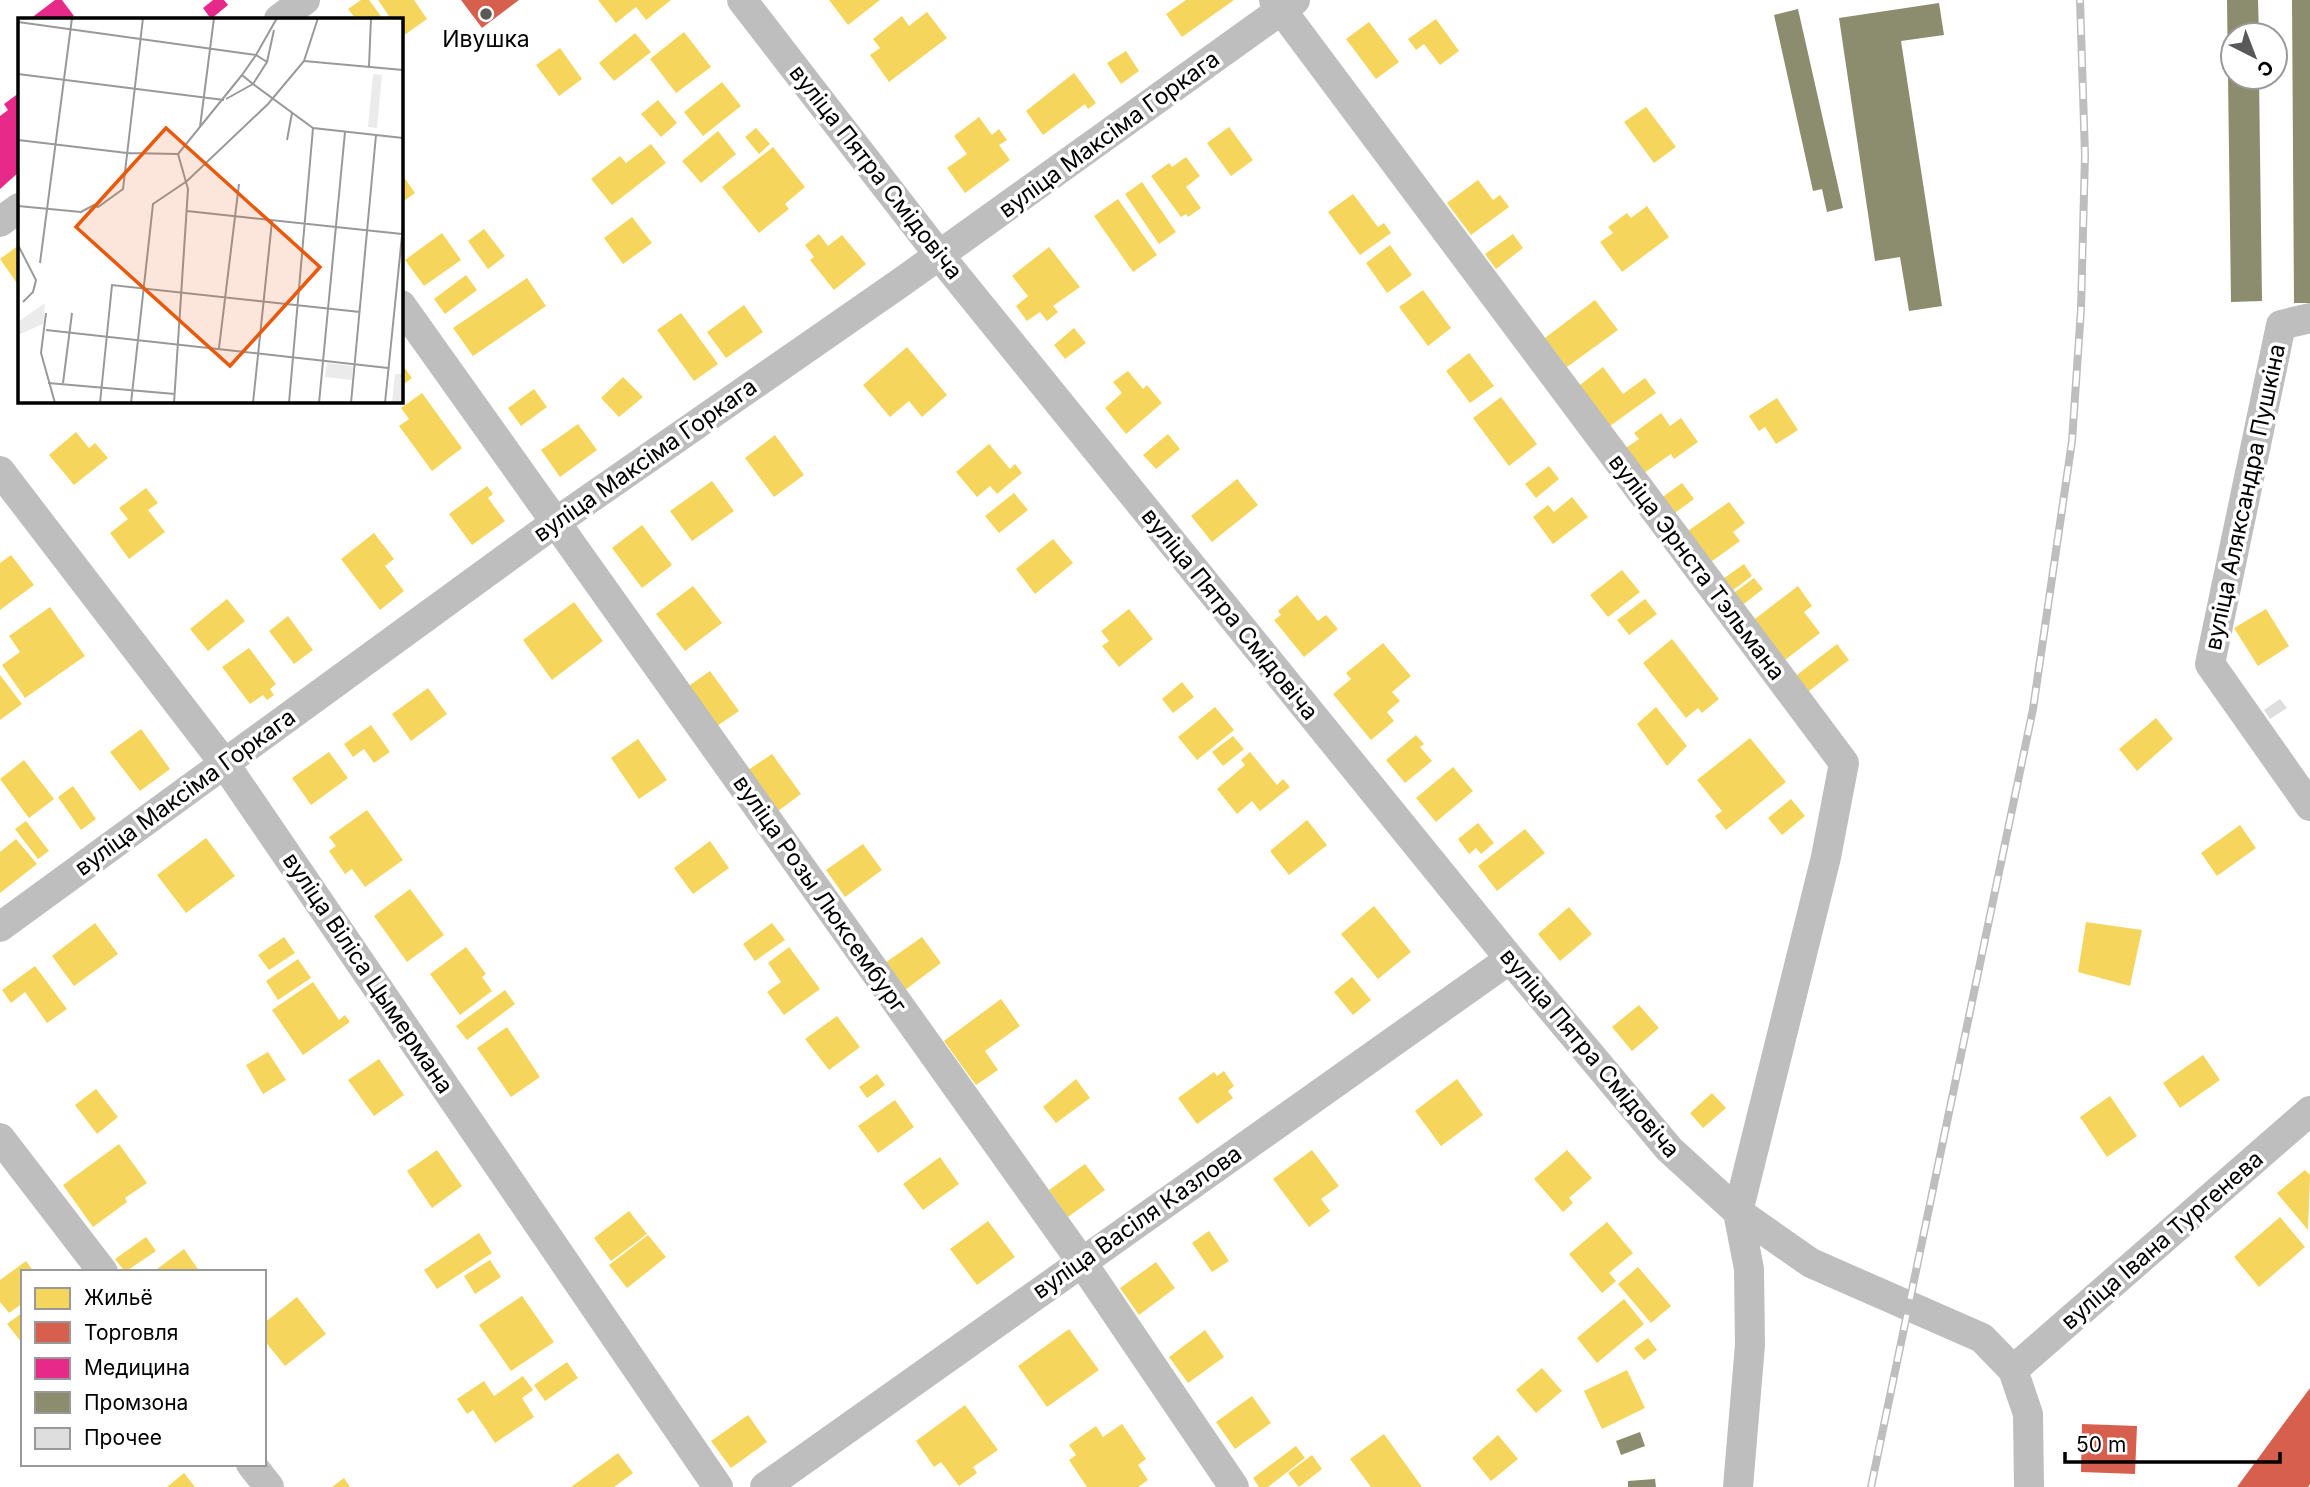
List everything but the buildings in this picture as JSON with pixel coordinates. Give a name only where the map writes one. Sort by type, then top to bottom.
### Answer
[{"type":"street","points":[[280,18],[304,0]]},
{"type":"street","name":"вуліца Пятра Смідовіча","points":[[742,0],[939,255],[1510,959],[1669,1149],[1738,1212],[1811,1263],[1982,1338],[2014,1370]]},
{"type":"street","name":"вуліца Максіма Горкага","points":[[0,927],[556,522],[939,255],[1284,3]]},
{"type":"street","name":"вуліца Эрнста Тэльмана","points":[[1284,3],[1844,763],[1826,857],[1738,1212]]},
{"type":"street","points":[[0,222],[18,209]]},
{"type":"street","name":"вуліца Розы Люксембург","points":[[402,306],[1082,1261],[1234,1487]]},
{"type":"street","name":"вуліца Аляксандра Пушкіна","points":[[2310,318],[2281,325],[2210,664],[2310,806]]},
{"type":"street","name":"вуліца Віліса Цымермана","points":[[0,471],[224,763],[718,1487]]},
{"type":"street","name":"вуліца Васіля Казлова","points":[[765,1487],[1510,959]]},
{"type":"street","name":"вуліца Івана Тургенева","points":[[2014,1370],[2310,1111]]},
{"type":"street","points":[[0,1138],[101,1270]]},
{"type":"street","points":[[1738,1212],[1749,1269],[1750,1345],[1738,1487]]},
{"type":"street","points":[[2014,1370],[2028,1414],[2029,1487]]},
{"type":"street","points":[[253,1466],[269,1487]]},
{"type":"railway","points":[[1871,1487],[2033,709],[2072,441],[2081,309],[2085,155],[2080,0]]},
{"type":"place","name":"Ивушка","points":[[486,14]]}]
